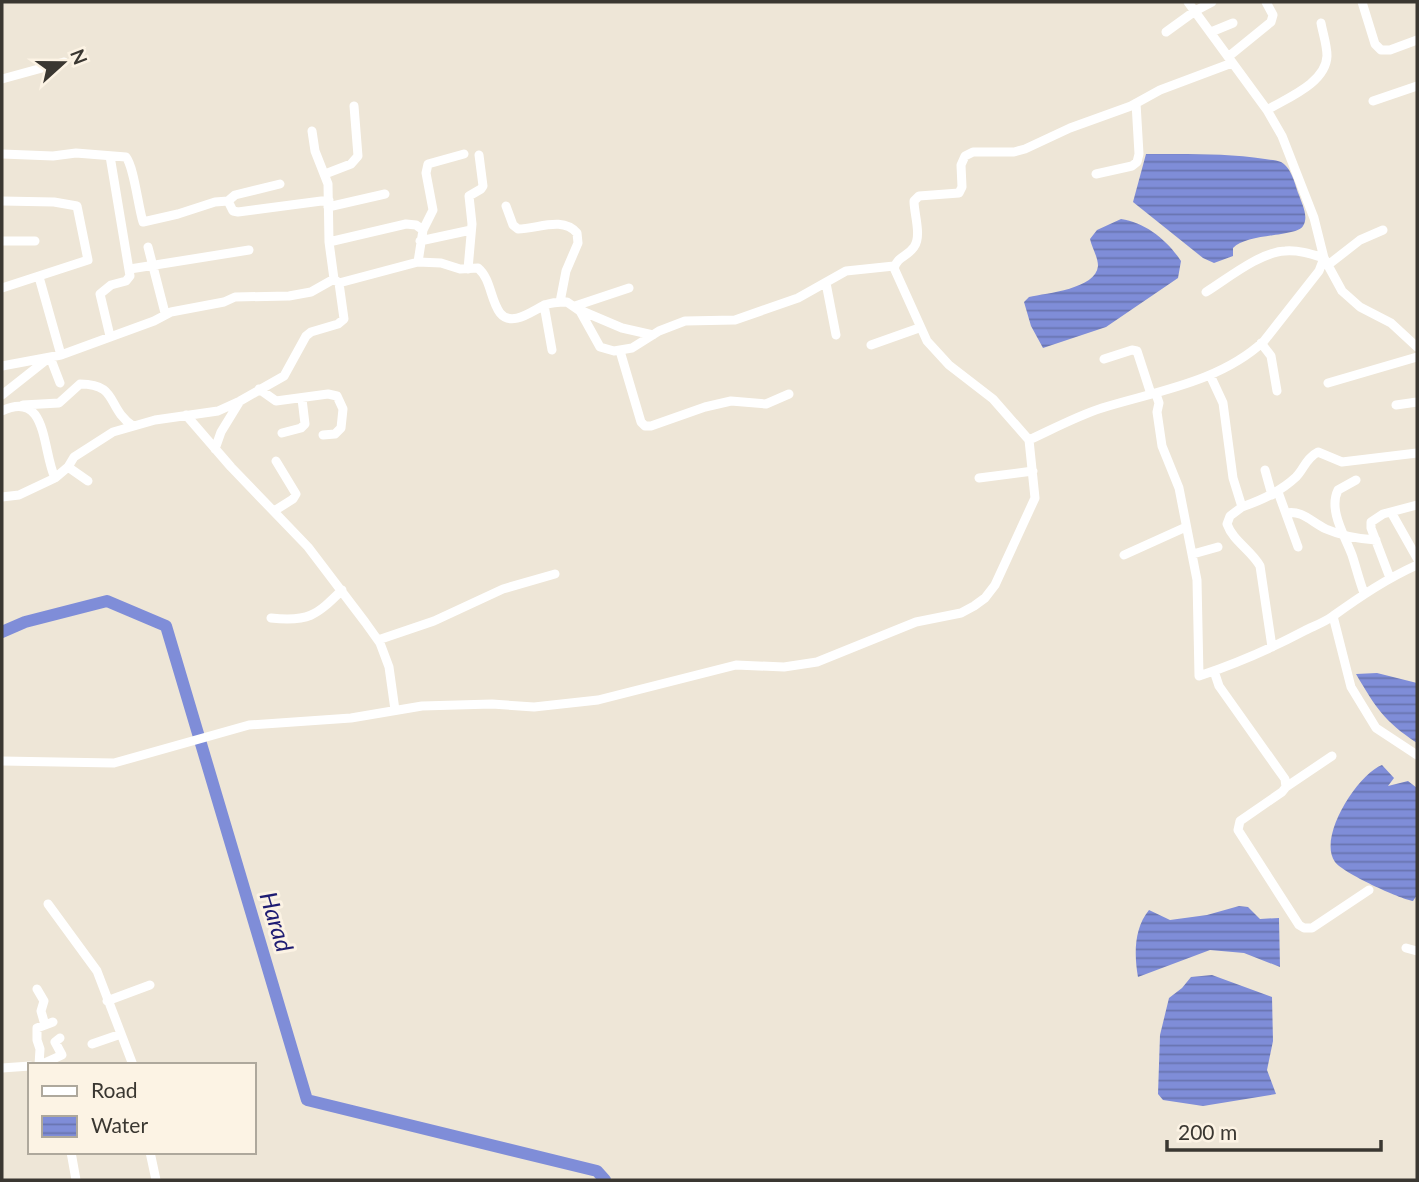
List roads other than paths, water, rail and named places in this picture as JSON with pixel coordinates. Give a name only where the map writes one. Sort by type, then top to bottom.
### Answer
[{"type":"street","points":[[1188,2],[1267,110],[1282,136],[1314,218],[1326,261],[1342,291],[1354,303],[1391,323],[1417,345]]},
{"type":"street","points":[[1166,32],[1195,10],[1212,2]]},
{"type":"street","points":[[2,761],[114,763],[249,725],[351,718],[422,706],[492,704],[534,707],[598,700],[736,664],[784,667],[817,662],[916,622],[961,612],[985,598],[995,585],[1035,498],[1029,440],[993,399],[948,365],[933,349],[919,327],[894,266],[897,259],[910,251],[917,241],[914,201],[919,197],[959,193],[962,187],[961,164],[965,156],[973,152],[1014,152],[1025,149],[1230,60],[1271,22],[1273,15],[1266,2]]},
{"type":"street","points":[[1362,2],[1378,47],[1390,50],[1417,40]]},
{"type":"street","points":[[1211,33],[1233,23]]},
{"type":"street","points":[[1267,110],[1317,79],[1327,59],[1321,23]]},
{"type":"street","points":[[2,79],[64,62]]},
{"type":"street","points":[[1373,101],[1417,86]]},
{"type":"street","points":[[1096,174],[1132,166],[1137,162],[1139,154],[1136,103]]},
{"type":"street","points":[[325,174],[351,164],[358,156],[354,106]]},
{"type":"street","points":[[2,497],[19,495],[55,478],[68,467],[74,457],[113,432],[225,409],[284,376],[306,336],[311,332],[338,324],[344,319],[329,243],[331,228],[328,184],[315,151],[312,131]]},
{"type":"street","points":[[2,155],[53,156],[76,153],[122,156],[129,160],[143,222],[215,202],[228,201],[235,195],[280,184]]},
{"type":"street","points":[[418,262],[423,230],[433,210],[426,173],[428,164],[464,154]]},
{"type":"street","points":[[468,269],[471,230],[469,196],[483,186],[479,155]]},
{"type":"street","points":[[110,156],[130,270],[129,279],[111,285],[100,294],[110,336]]},
{"type":"street","points":[[228,201],[233,211],[238,212],[328,204],[385,194]]},
{"type":"street","points":[[2,201],[54,202],[77,206],[88,260],[2,288]]},
{"type":"street","points":[[506,206],[513,225],[518,229],[560,224],[568,225],[577,233],[579,243],[566,271],[560,302]]},
{"type":"street","points":[[329,243],[406,224],[416,225],[423,230]]},
{"type":"street","points":[[420,241],[471,230]]},
{"type":"street","points":[[1029,440],[1100,409],[1210,375],[1254,350],[1326,261],[1360,240],[1383,230]]},
{"type":"street","points":[[2,242],[35,241]]},
{"type":"street","points":[[148,247],[165,313]]},
{"type":"street","points":[[130,270],[248,250]]},
{"type":"street","points":[[1206,292],[1278,251],[1303,252],[1326,261]]},
{"type":"street","points":[[2,366],[61,355],[154,321],[165,313],[224,302],[235,297],[289,296],[311,292],[337,281],[418,262],[441,262],[460,269],[481,270],[498,310],[504,317],[522,316],[544,305],[560,302],[622,328],[653,335]]},
{"type":"street","points":[[578,308],[600,347],[620,351],[632,348],[685,321],[736,320],[798,298],[846,271],[894,266]]},
{"type":"street","points":[[39,276],[61,355]]},
{"type":"street","points":[[826,283],[836,335]]},
{"type":"street","points":[[578,308],[629,288]]},
{"type":"street","points":[[544,305],[552,350]]},
{"type":"street","points":[[871,345],[919,327]]},
{"type":"street","points":[[1262,343],[1271,356],[1277,391]]},
{"type":"street","points":[[1104,359],[1132,350],[1137,351],[1159,403],[1157,412],[1162,446],[1179,488],[1197,580],[1199,676],[1234,665],[1333,616],[1364,593],[1417,565]]},
{"type":"street","points":[[620,351],[641,422],[645,426],[731,401],[766,404],[789,394]]},
{"type":"street","points":[[50,357],[60,383]]},
{"type":"street","points":[[2,395],[50,357]]},
{"type":"street","points":[[1328,383],[1417,357]]},
{"type":"street","points":[[1210,375],[1223,403],[1233,478],[1242,507]]},
{"type":"street","points":[[2,406],[59,403],[80,384],[92,384],[110,394],[118,411],[133,426]]},
{"type":"street","points":[[259,389],[276,401],[328,394],[340,398],[343,409],[341,428],[335,433],[323,435]]},
{"type":"street","points":[[282,433],[301,428],[305,424],[302,399]]},
{"type":"street","points":[[215,449],[221,432],[240,401]]},
{"type":"street","points":[[1396,405],[1417,402]]},
{"type":"street","points":[[2,411],[20,406],[29,408],[40,422],[55,478]]},
{"type":"street","points":[[186,415],[308,547],[378,640],[389,667],[395,710]]},
{"type":"street","points":[[1272,647],[1260,566],[1255,557],[1231,534],[1227,524],[1230,516],[1242,507],[1275,493],[1298,475],[1312,455],[1318,452],[1342,462],[1417,453]]},
{"type":"street","points":[[274,511],[293,499],[296,494],[276,461]]},
{"type":"street","points":[[68,467],[88,481]]},
{"type":"street","points":[[1265,470],[1286,513],[1298,547]]},
{"type":"street","points":[[979,478],[1033,471]]},
{"type":"street","points":[[1356,480],[1335,494],[1342,535],[1364,593]]},
{"type":"street","points":[[1390,578],[1371,522],[1377,517],[1417,505]]},
{"type":"street","points":[[1391,512],[1417,558]]},
{"type":"street","points":[[1286,513],[1303,514],[1327,530],[1342,535],[1376,540]]},
{"type":"street","points":[[1124,555],[1186,527]]},
{"type":"street","points":[[1193,554],[1218,547]]},
{"type":"street","points":[[378,640],[434,621],[503,589],[555,574]]},
{"type":"street","points":[[271,618],[290,621],[313,616],[342,590]]},
{"type":"street","points":[[1333,616],[1352,687],[1376,728],[1384,736],[1417,755]]},
{"type":"street","points":[[1214,671],[1219,686],[1280,770],[1286,787]]},
{"type":"street","points":[[1332,756],[1240,821],[1238,830],[1299,925],[1304,928],[1312,928],[1368,890]]},
{"type":"street","points":[[48,904],[97,971],[132,1063]]},
{"type":"street","points":[[1406,948],[1417,951]]},
{"type":"street","points":[[107,1001],[150,985]]},
{"type":"street","points":[[37,989],[44,1001],[41,1012],[49,1023],[37,1028],[39,1063]]},
{"type":"street","points":[[92,1044],[121,1034]]},
{"type":"street","points":[[44,1063],[62,1055],[55,1042],[60,1038]]},
{"type":"street","points":[[2,1068],[28,1066]]},
{"type":"street","points":[[71,1154],[76,1180]]},
{"type":"street","points":[[150,1154],[156,1180]]},
{"type":"water","points":[[1146,154],[1221,155],[1281,162],[1293,177],[1304,210],[1305,222],[1299,229],[1291,232],[1240,243],[1233,248],[1233,256],[1214,263],[1203,258],[1133,202]]},
{"type":"water","points":[[1121,219],[1147,228],[1170,246],[1181,261],[1178,278],[1106,327],[1043,348],[1031,326],[1024,302],[1029,297],[1070,289],[1089,280],[1098,266],[1090,239],[1097,230]]},
{"type":"water","points":[[1377,673],[1417,683],[1417,743],[1396,728],[1382,713],[1356,674]]},
{"type":"water","points":[[1382,765],[1394,778],[1388,786],[1408,781],[1417,788],[1417,895],[1413,901],[1385,891],[1340,867],[1331,851],[1331,838],[1343,808],[1362,780]]},
{"type":"water","points":[[1239,906],[1248,907],[1260,919],[1279,918],[1280,967],[1244,953],[1210,950],[1138,977],[1136,942],[1140,925],[1149,910],[1170,920],[1207,915]]},
{"type":"water","points":[[1212,975],[1272,997],[1273,1041],[1267,1070],[1276,1094],[1203,1106],[1163,1100],[1158,1094],[1160,1035],[1169,998],[1191,977]]},
{"type":"waterway","name":"Harad","points":[[2,632],[25,622],[107,601],[166,626],[307,1100],[597,1171],[605,1180]]}]
